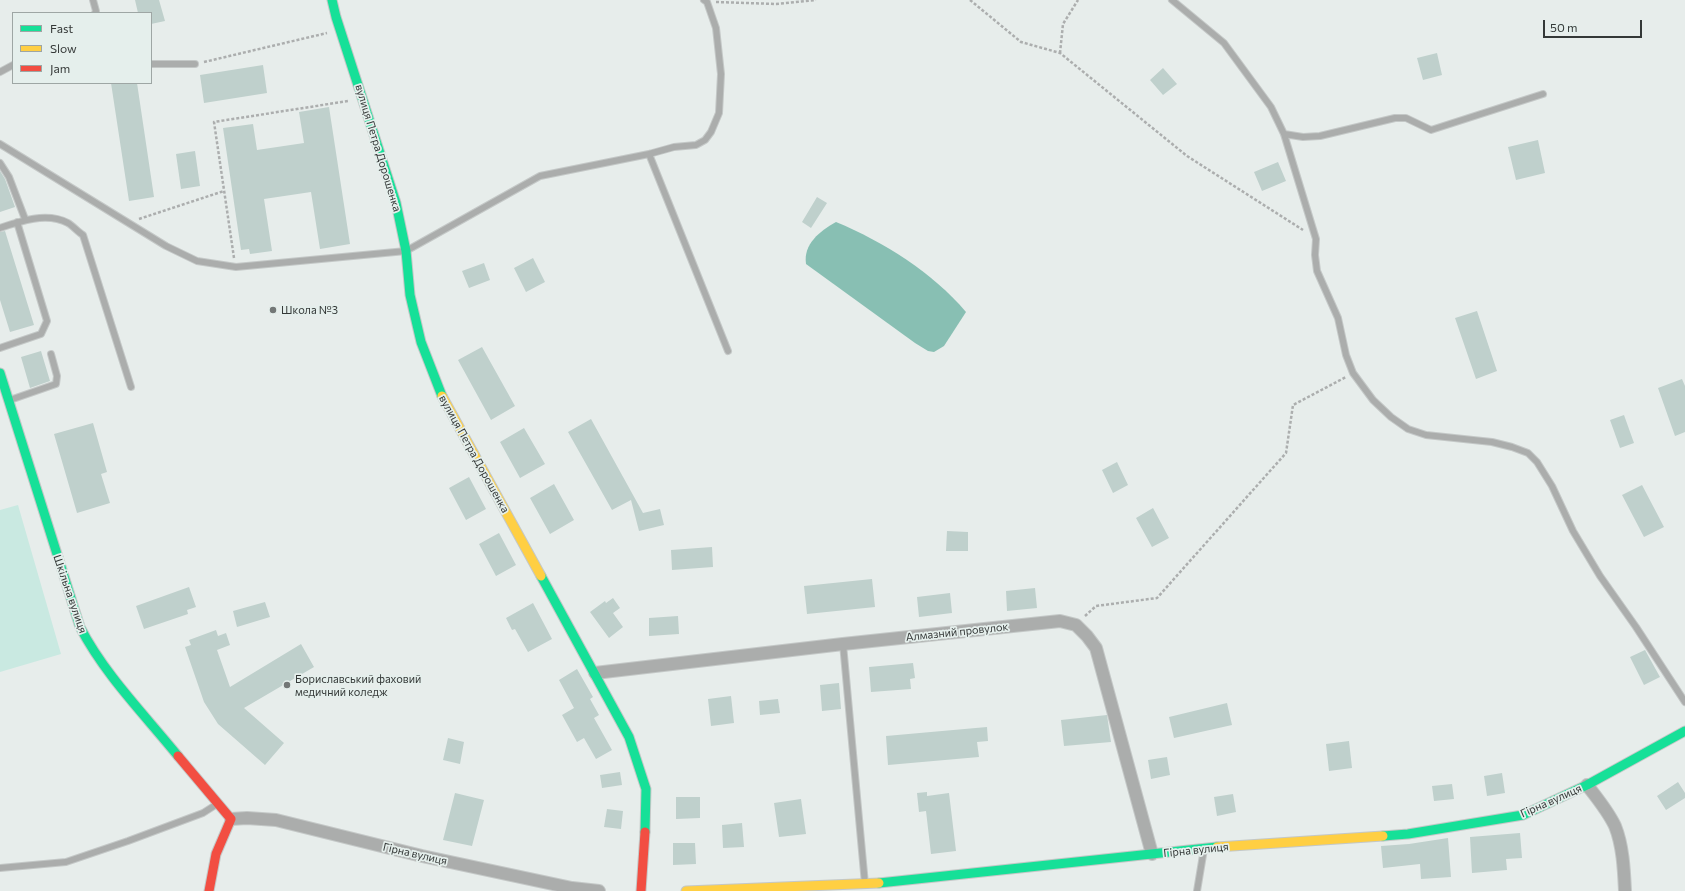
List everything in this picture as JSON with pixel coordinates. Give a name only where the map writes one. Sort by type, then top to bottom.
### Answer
[{"type":"street","name":"вулиця Петра Дорошенка","points":[[332,0],[340,30],[396,203],[406,251],[410,295],[421,342],[439,391],[629,736],[646,789],[641,891]]},
{"type":"street","name":"Шкільна вулиця","points":[[0,373],[80,627],[91,648],[106,669],[231,819]]},
{"type":"street","name":"Алмазний провулок","points":[[595,672],[1060,621],[1076,625]]},
{"type":"street","points":[[1076,625],[1096,648],[1152,854]]},
{"type":"street","name":"Гірна вулиця","points":[[686,891],[865,885],[1204,848],[1408,834],[1468,825],[1523,816],[1587,785],[1685,731]]},
{"type":"street","points":[[1587,785],[1604,808],[1614,825],[1620,840],[1625,891]]},
{"type":"street","name":"Гірна вулиця","points":[[231,819],[254,818],[276,820],[422,856],[572,889],[599,891]]},
{"type":"street","points":[[210,891],[212,865],[216,851],[231,819]]},
{"type":"lane","points":[[92,0],[96,12]]},
{"type":"lane","points":[[1172,0],[1224,43],[1271,107],[1284,134],[1316,239],[1315,255],[1317,271],[1338,318],[1346,355],[1354,373],[1373,400],[1391,417],[1408,429],[1426,435],[1492,442],[1528,453],[1552,486],[1573,531],[1600,576],[1636,627],[1685,702]]},
{"type":"lane","points":[[0,144],[127,223],[166,246],[197,261],[236,267],[406,251],[540,176],[649,154],[674,147],[696,145],[705,140],[711,132],[719,113],[721,74],[716,28],[706,1]]},
{"type":"lane","points":[[152,64],[195,64]]},
{"type":"lane","points":[[0,72],[12,65]]},
{"type":"lane","points":[[1284,134],[1303,137],[1320,136],[1395,118],[1406,118],[1431,130],[1543,94]]},
{"type":"lane","points":[[649,154],[728,351]]},
{"type":"lane","points":[[0,163],[9,177],[25,219]]},
{"type":"lane","points":[[0,228],[25,219],[50,218],[68,223],[83,236],[131,387]]},
{"type":"lane","points":[[0,348],[41,334],[47,320],[17,222]]},
{"type":"lane","points":[[8,400],[56,384],[58,378],[51,354]]},
{"type":"lane","points":[[843,644],[865,885]]},
{"type":"lane","points":[[0,868],[66,862],[203,813],[219,803]]},
{"type":"lane","points":[[1197,891],[1204,848]]},
{"type":"path","points":[[706,1],[776,4],[816,0]]},
{"type":"path","points":[[970,0],[1021,42],[1060,53],[1187,156],[1316,239]]},
{"type":"path","points":[[1060,53],[1063,24],[1078,0]]},
{"type":"path","points":[[195,64],[340,30]]},
{"type":"path","points":[[236,267],[214,122],[362,99]]},
{"type":"path","points":[[127,223],[224,191]]},
{"type":"path","points":[[1076,625],[1096,606],[1157,598],[1286,453],[1293,405],[1354,373]]},
{"type":"shaded area","points":[[836,222],[889,249],[923,271],[953,297],[966,312],[944,346],[934,352],[928,351],[806,264],[807,250],[810,244],[819,234]]},
{"type":"shaded area","points":[[18,505],[61,654],[0,672],[0,510]]},
{"type":"building","points":[[135,0],[159,0],[165,21],[152,24],[152,12],[138,12]]},
{"type":"building","points":[[1437,53],[1442,75],[1423,80],[1417,58]]},
{"type":"building","points":[[263,65],[267,93],[204,103],[200,75]]},
{"type":"building","points":[[1163,68],[1177,84],[1163,95],[1150,80]]},
{"type":"building","points":[[111,84],[137,84],[154,197],[129,201]]},
{"type":"building","points":[[329,107],[350,244],[320,249],[311,192],[264,199],[272,251],[250,254],[249,249],[241,250],[223,128],[253,124],[257,150],[304,143],[299,112]]},
{"type":"building","points":[[1538,140],[1545,173],[1516,180],[1508,147]]},
{"type":"building","points":[[195,151],[200,186],[181,189],[176,154]]},
{"type":"building","points":[[1278,162],[1286,181],[1262,191],[1254,172]]},
{"type":"building","points":[[0,171],[5,179],[15,207],[0,212]]},
{"type":"building","points":[[817,197],[827,203],[811,228],[802,222]]},
{"type":"building","points":[[5,231],[34,325],[10,332],[0,300],[0,232]]},
{"type":"building","points":[[533,258],[545,282],[526,292],[514,268]]},
{"type":"building","points":[[484,263],[490,280],[469,288],[462,271]]},
{"type":"building","points":[[1477,311],[1497,371],[1476,379],[1455,318]]},
{"type":"building","points":[[482,347],[515,406],[491,420],[458,360]]},
{"type":"building","points":[[41,351],[50,381],[30,388],[21,357]]},
{"type":"building","points":[[1682,379],[1685,386],[1685,432],[1675,436],[1658,388]]},
{"type":"building","points":[[1624,415],[1634,443],[1620,448],[1610,420]]},
{"type":"building","points":[[591,419],[643,513],[660,509],[664,525],[639,531],[631,500],[612,510],[568,432]]},
{"type":"building","points":[[93,423],[107,472],[101,474],[110,503],[77,513],[54,434]]},
{"type":"building","points":[[524,428],[545,464],[520,478],[500,442]]},
{"type":"building","points":[[1117,462],[1128,485],[1113,493],[1102,470]]},
{"type":"building","points":[[469,477],[486,509],[466,520],[449,488]]},
{"type":"building","points":[[554,484],[574,520],[550,534],[530,498]]},
{"type":"building","points":[[1642,485],[1664,527],[1644,537],[1622,495]]},
{"type":"building","points":[[1153,508],[1169,538],[1152,547],[1136,518]]},
{"type":"building","points":[[947,531],[968,532],[968,551],[946,551]]},
{"type":"building","points":[[499,533],[516,565],[496,576],[479,544]]},
{"type":"building","points":[[712,547],[713,567],[672,570],[671,550]]},
{"type":"building","points":[[872,579],[875,607],[807,614],[804,586]]},
{"type":"building","points":[[189,587],[196,607],[187,610],[188,614],[144,629],[136,606]]},
{"type":"building","points":[[1035,588],[1037,608],[1007,611],[1006,591]]},
{"type":"building","points":[[950,593],[952,613],[919,617],[917,597]]},
{"type":"building","points":[[613,598],[620,608],[613,613],[623,627],[609,638],[590,612],[605,601],[606,603]]},
{"type":"building","points":[[265,602],[270,617],[237,627],[233,611]]},
{"type":"building","points":[[533,603],[552,639],[528,652],[515,629],[512,630],[506,618]]},
{"type":"building","points":[[678,616],[679,634],[649,636],[649,618]]},
{"type":"building","points":[[216,630],[218,636],[226,633],[230,645],[217,650],[230,687],[301,644],[314,667],[244,708],[284,743],[265,765],[218,724],[204,702],[185,647],[191,645],[189,640]]},
{"type":"building","points":[[1645,650],[1660,677],[1644,685],[1630,657]]},
{"type":"building","points":[[913,663],[915,678],[910,679],[911,689],[871,692],[869,667]]},
{"type":"building","points":[[577,669],[593,697],[590,699],[599,715],[594,718],[612,750],[596,759],[584,738],[577,742],[562,715],[574,708],[559,680]]},
{"type":"building","points":[[839,683],[841,709],[822,711],[820,685]]},
{"type":"building","points":[[731,696],[734,723],[711,726],[708,699]]},
{"type":"building","points":[[778,699],[780,713],[760,715],[759,701]]},
{"type":"building","points":[[1227,703],[1232,725],[1174,738],[1169,717]]},
{"type":"building","points":[[1107,715],[1111,742],[1064,746],[1061,720]]},
{"type":"building","points":[[987,727],[988,741],[977,742],[979,757],[888,765],[886,736]]},
{"type":"building","points":[[448,738],[464,742],[460,764],[443,760]]},
{"type":"building","points":[[1349,741],[1352,768],[1329,771],[1326,744]]},
{"type":"building","points":[[1167,757],[1170,775],[1151,779],[1148,760]]},
{"type":"building","points":[[620,772],[622,785],[602,788],[600,775]]},
{"type":"building","points":[[1502,773],[1505,793],[1487,796],[1484,776]]},
{"type":"building","points":[[1678,782],[1685,793],[1685,798],[1666,810],[1657,796]]},
{"type":"building","points":[[1452,784],[1454,799],[1434,801],[1432,786]]},
{"type":"building","points":[[927,792],[927,796],[949,793],[956,851],[931,854],[926,811],[919,812],[917,793]]},
{"type":"building","points":[[455,793],[484,800],[472,846],[443,840]]},
{"type":"building","points":[[1233,794],[1236,812],[1217,816],[1214,797]]},
{"type":"building","points":[[676,797],[700,797],[700,818],[676,819]]},
{"type":"building","points":[[801,799],[806,834],[779,837],[774,803]]},
{"type":"building","points":[[607,809],[623,811],[621,829],[604,827]]},
{"type":"building","points":[[742,823],[744,847],[723,848],[722,825]]},
{"type":"building","points":[[1520,833],[1522,858],[1506,859],[1507,870],[1472,873],[1470,837]]},
{"type":"building","points":[[1448,838],[1451,877],[1421,879],[1420,864],[1383,868],[1381,846],[1409,844]]},
{"type":"building","points":[[673,843],[695,843],[696,864],[673,865]]},
{"type":"traffic: fast","points":[[332,0],[336,17],[396,203],[406,251],[410,295],[421,342],[442,396]]},
{"type":"traffic: fast","points":[[0,373],[80,627],[90,645],[113,678],[178,756]]},
{"type":"traffic: fast","points":[[541,576],[629,737],[646,789],[645,832]]},
{"type":"traffic: fast","points":[[1383,836],[1408,834],[1523,815],[1587,785],[1685,731]]},
{"type":"traffic: fast","points":[[879,883],[1217,847]]},
{"type":"traffic: slow","points":[[442,396],[541,576]]},
{"type":"traffic: slow","points":[[1217,847],[1383,836]]},
{"type":"traffic: slow","points":[[686,891],[879,883]]},
{"type":"traffic: jam","points":[[178,756],[231,819],[216,854],[209,891]]},
{"type":"traffic: jam","points":[[641,891],[645,832]]},
{"type":"place","name":"Школа №3","points":[[273,310]]},
{"type":"place","name":"Бориславський фаховий медичний коледж","points":[[287,685]]}]
